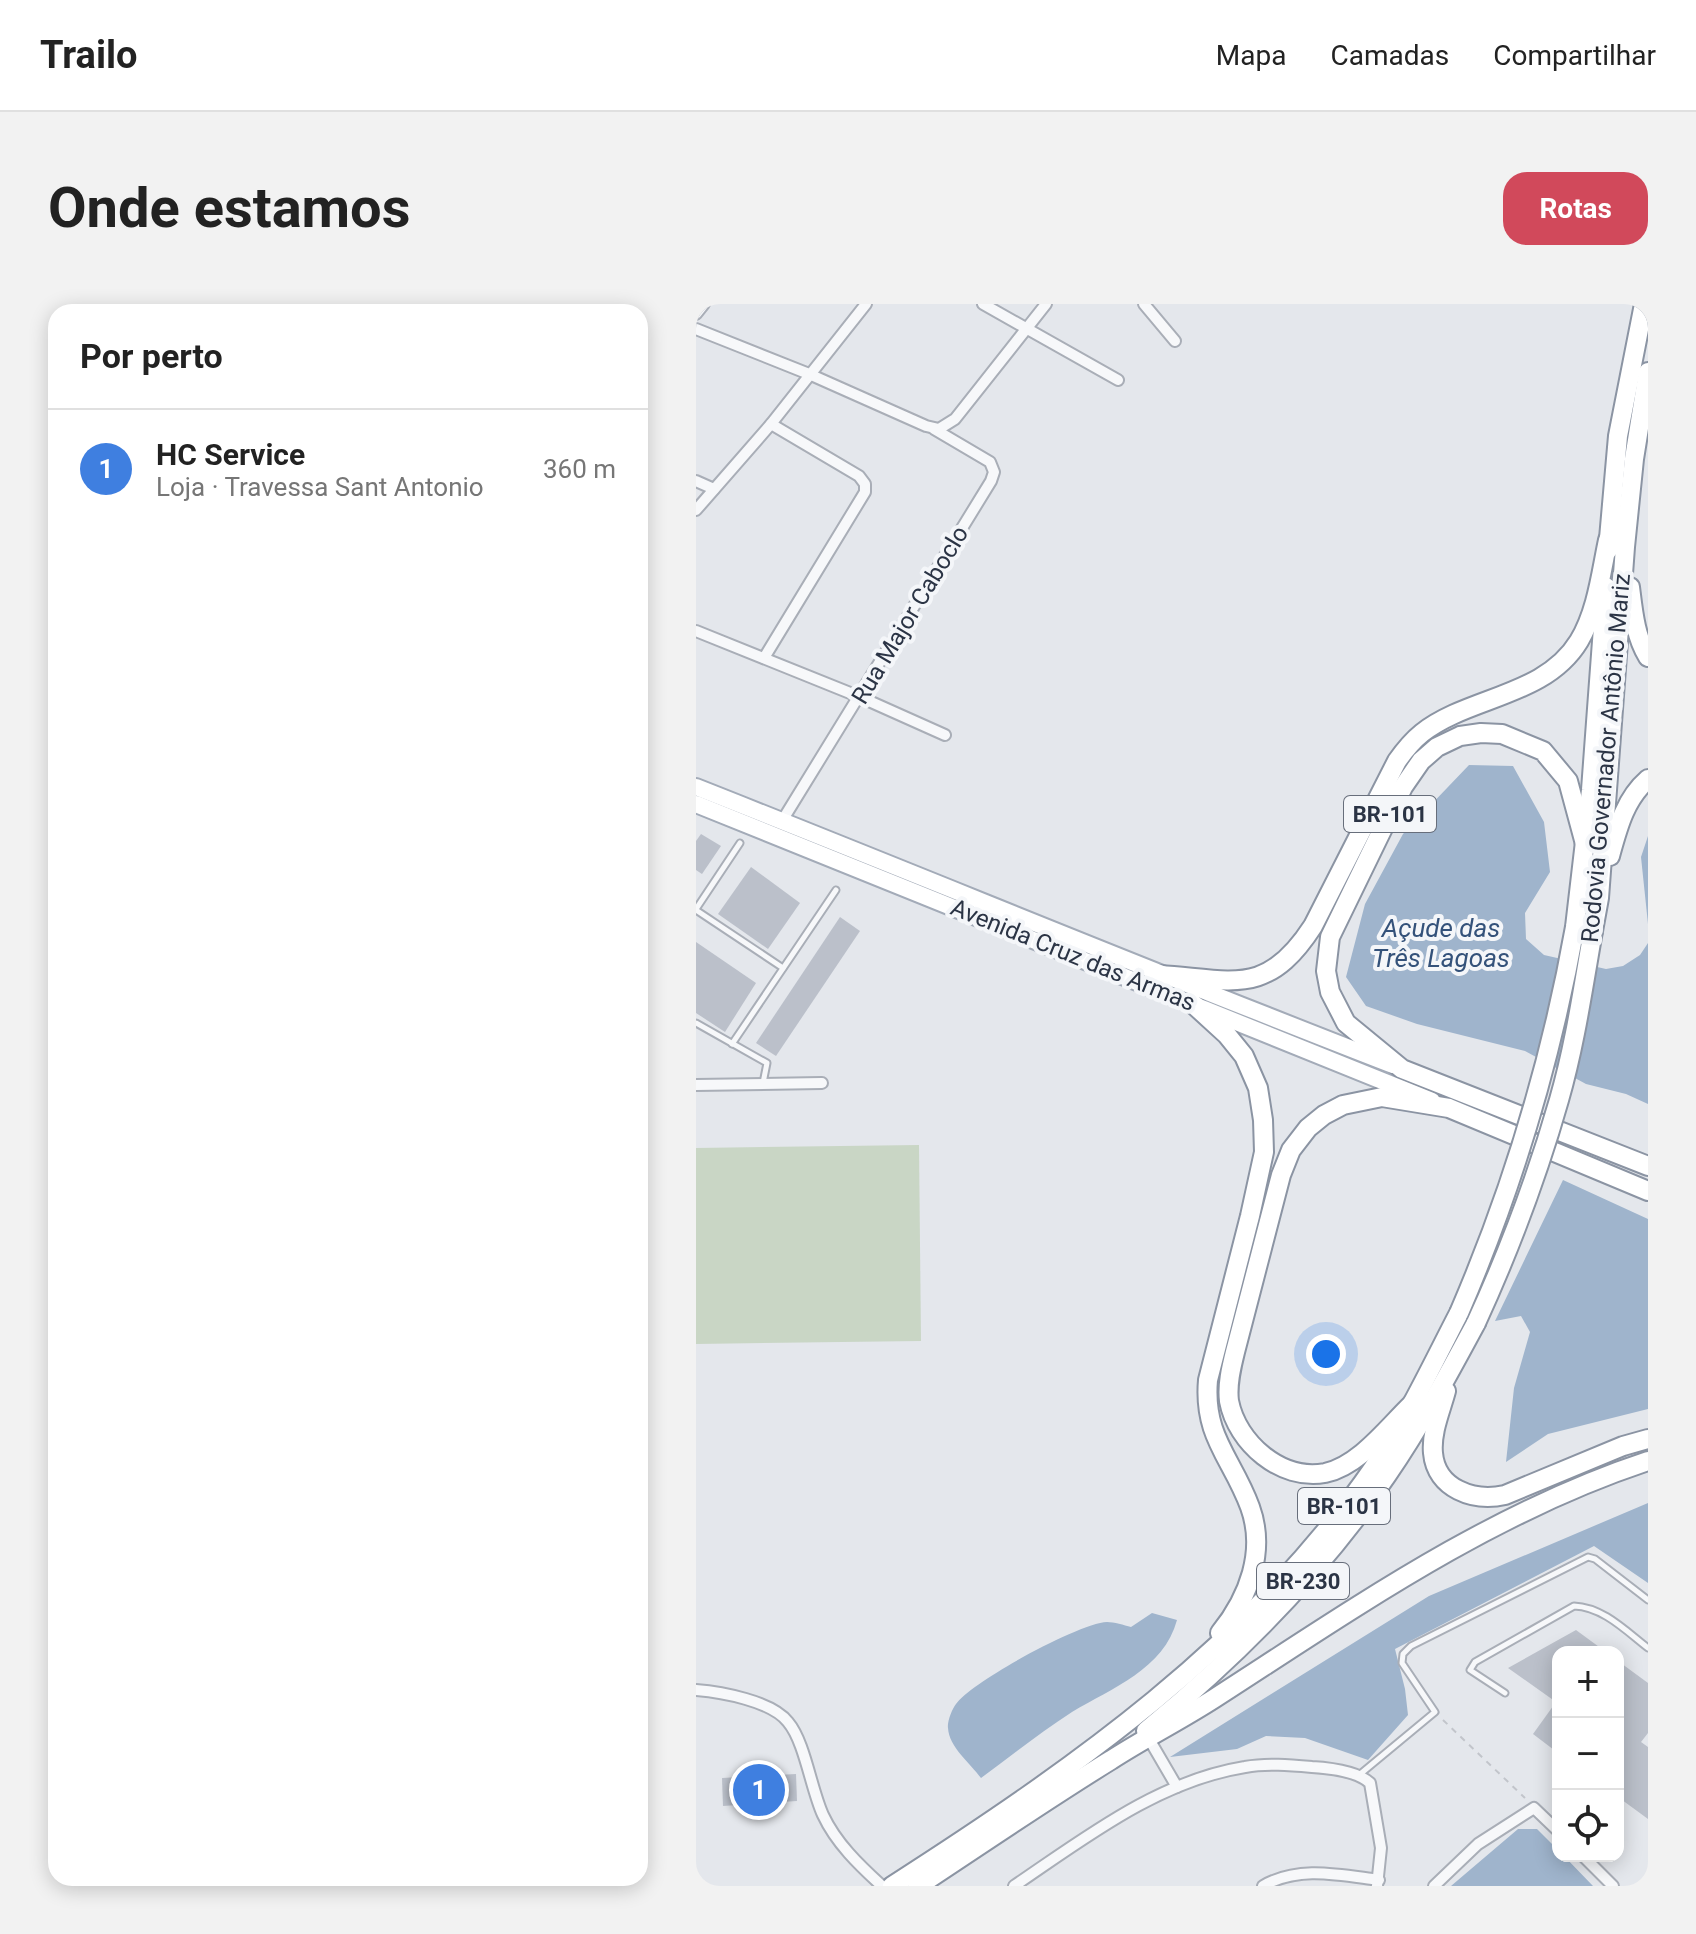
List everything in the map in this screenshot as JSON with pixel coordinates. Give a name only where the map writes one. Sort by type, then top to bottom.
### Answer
[{"type":"highway","name":"Rodovia Governador Antônio Mariz","points":[[1113,1758],[1236,1653],[1323,1558],[1388,1474],[1452,1369],[1509,1251],[1560,1098],[1578,1017],[1584,929],[1599,898],[1618,436],[1644,304]]},
{"type":"highway","name":"Rodovia Governador Antônio Mariz","points":[[1585,844],[1616,543],[1648,372]]},
{"type":"highway","points":[[1616,543],[1634,621],[1648,657]]},
{"type":"highway","points":[[1160,975],[1246,981],[1280,967],[1300,946],[1313,926],[1407,747],[1441,721],[1519,689],[1562,662],[1578,643],[1589,619],[1616,543]]},
{"type":"highway","name":"BR-101","points":[[892,1886],[989,1824],[1073,1764],[1237,1628],[1310,1549],[1374,1466],[1412,1404],[1459,1313],[1489,1243],[1539,1092],[1584,929],[1585,844],[1568,781],[1543,751],[1502,734],[1460,736],[1437,747],[1421,761],[1403,787],[1330,937],[1326,971],[1330,992],[1346,1023],[1402,1069],[1648,1166]]},
{"type":"highway","points":[[1599,898],[1626,806],[1637,788],[1648,779]]},
{"type":"highway","points":[[1190,1670],[1238,1606],[1249,1585],[1256,1560],[1257,1536],[1249,1506],[1216,1440],[1206,1399],[1264,1152],[1258,1088],[1244,1056],[1227,1035],[1192,1003]]},
{"type":"highway","points":[[1412,1404],[1362,1452],[1344,1465],[1325,1473],[1289,1469],[1267,1460],[1252,1447],[1237,1424],[1229,1401],[1230,1375],[1281,1175],[1291,1150],[1308,1128],[1324,1115],[1359,1100],[1382,1097],[1449,1108],[1648,1191]]},
{"type":"highway","points":[[1452,1369],[1432,1451],[1435,1465],[1464,1494],[1489,1498],[1505,1495],[1623,1446],[1648,1439]]},
{"type":"highway","points":[[918,1886],[1113,1758],[1149,1739],[1384,1589],[1499,1523],[1592,1479],[1648,1461]]},
{"type":"main road","name":"Avenida Cruz das Armas","points":[[696,787],[1160,975],[1402,1069]]},
{"type":"main road","name":"Avenida Cruz das Armas","points":[[696,804],[1449,1108]]},
{"type":"street","points":[[696,314],[704,304]]},
{"type":"street","points":[[696,510],[771,424],[866,304]]},
{"type":"street","points":[[983,304],[1118,380]]},
{"type":"street","points":[[696,329],[934,429],[946,427],[955,419],[1046,304]]},
{"type":"street","points":[[1144,304],[1175,341]]},
{"type":"street","points":[[764,658],[865,492],[865,484],[859,476],[771,424]]},
{"type":"street","name":"Rua Major Caboclo","points":[[782,821],[973,512],[994,472],[990,462],[934,429]]},
{"type":"street","points":[[696,481],[714,489]]},
{"type":"street","points":[[696,631],[945,735]]},
{"type":"street","points":[[696,1085],[822,1083]]},
{"type":"street","points":[[696,1690],[738,1697],[779,1713],[788,1721],[796,1734],[823,1816],[836,1838],[882,1886]]},
{"type":"street","points":[[1149,1739],[1177,1787]]},
{"type":"street","points":[[1014,1886],[1112,1820],[1202,1777],[1247,1766],[1320,1768],[1358,1775],[1370,1783],[1381,1848],[1378,1883],[1308,1872],[1292,1873],[1263,1886]]},
{"type":"street","points":[[1434,1886],[1478,1844],[1534,1808],[1552,1825]]},
{"type":"street","points":[[1589,1862],[1613,1886]]},
{"type":"lane","points":[[740,843],[696,909],[783,968]]},
{"type":"lane","points":[[732,1044],[836,890]]},
{"type":"lane","points":[[696,1023],[767,1063],[763,1084]]},
{"type":"lane","points":[[1358,1775],[1435,1712],[1402,1663],[1403,1654],[1411,1646],[1588,1557],[1595,1559],[1648,1600]]},
{"type":"lane","points":[[1505,1693],[1470,1670],[1475,1662],[1574,1606],[1588,1606],[1599,1612],[1648,1648]]},
{"type":"path","points":[[1435,1712],[1534,1808]]},
{"type":"green space","points":[[919,1145],[921,1341],[696,1344],[696,1148]]},
{"type":"water","name":"Açude das Três Lagoas","points":[[1469,765],[1513,766],[1544,822],[1550,872],[1525,913],[1526,939],[1544,955],[1606,969],[1623,966],[1640,955],[1648,943],[1648,1104],[1626,1094],[1586,1084],[1525,1051],[1417,1024],[1366,1006],[1346,977],[1365,904],[1403,834]]},
{"type":"water","points":[[1648,836],[1648,924],[1641,857]]},
{"type":"water","points":[[1563,1180],[1648,1219],[1648,1409],[1548,1434],[1506,1462],[1514,1388],[1530,1332],[1521,1316],[1495,1321]]},
{"type":"water","points":[[1648,1503],[1648,1583],[1594,1546],[1395,1649],[1408,1715],[1368,1760],[1305,1738],[1266,1736],[1237,1749],[1170,1757],[1429,1596]]},
{"type":"water","points":[[1152,1613],[1177,1620],[1161,1652],[1135,1675],[1060,1720],[981,1778],[956,1748],[948,1728],[951,1712],[966,1694],[982,1682],[1074,1632],[1107,1622],[1131,1627]]},
{"type":"water","points":[[1518,1829],[1537,1829],[1552,1844],[1552,1862],[1570,1862],[1593,1886],[1451,1886]]},
{"type":"building","points":[[701,834],[721,846],[702,874],[696,870],[696,841]]},
{"type":"building","points":[[751,867],[800,903],[768,949],[718,914]]},
{"type":"building","points":[[840,917],[860,931],[776,1056],[756,1043]]},
{"type":"building","points":[[696,942],[756,983],[725,1032],[696,1013]]},
{"type":"building","points":[[1576,1630],[1598,1646],[1552,1646],[1552,1699],[1508,1668]]},
{"type":"building","points":[[1624,1665],[1648,1683],[1648,1733],[1641,1742],[1648,1747],[1648,1819],[1624,1801]]},
{"type":"building","points":[[1552,1708],[1552,1748],[1533,1734]]},
{"type":"building","points":[[796,1774],[797,1801],[723,1806],[722,1778]]},
{"type":"place","name":"HC Service","points":[[759,1790]]}]
